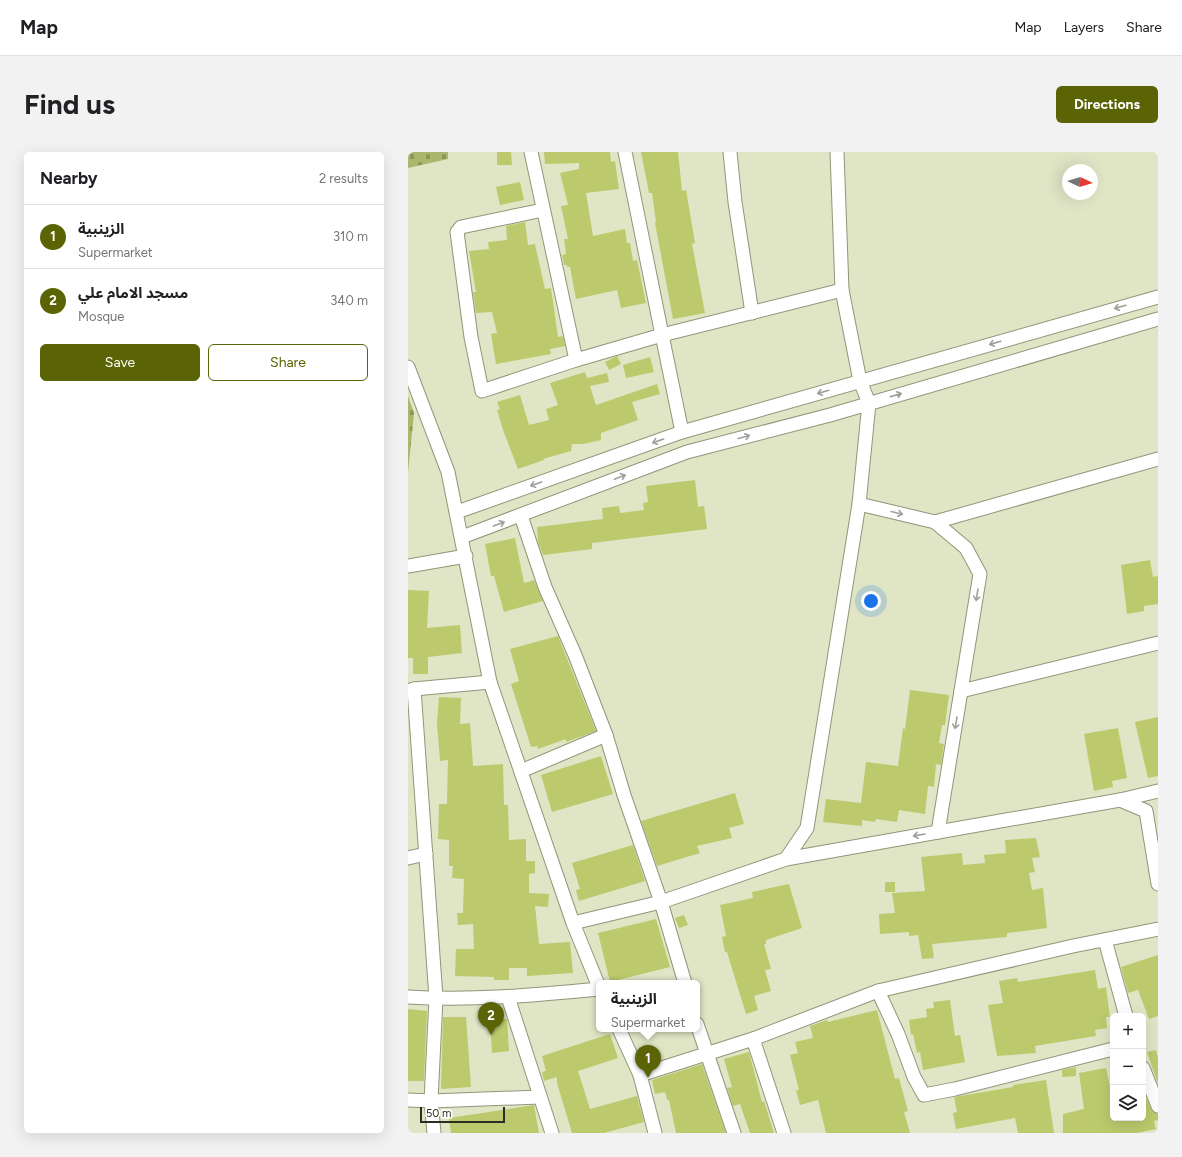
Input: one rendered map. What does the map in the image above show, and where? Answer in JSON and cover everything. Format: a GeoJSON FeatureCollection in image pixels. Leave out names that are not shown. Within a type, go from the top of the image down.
{"type":"FeatureCollection","features":[{"type":"Feature","properties":{"kind":"street"},"geometry":{"type":"LineString","coordinates":[[531,152],[576,360]]}},
{"type":"Feature","properties":{"kind":"street"},"geometry":{"type":"LineString","coordinates":[[625,152],[682,432]]}},
{"type":"Feature","properties":{"kind":"street"},"geometry":{"type":"LineString","coordinates":[[730,152],[734,202],[752,313]]}},
{"type":"Feature","properties":{"kind":"street"},"geometry":{"type":"LineString","coordinates":[[786,859],[807,828],[859,504],[869,403],[860,381],[842,290],[837,152]]}},
{"type":"Feature","properties":{"kind":"street"},"geometry":{"type":"LineString","coordinates":[[543,210],[461,227],[456,232],[471,337],[482,391],[576,360],[662,336],[842,290]]}},
{"type":"Feature","properties":{"kind":"street"},"geometry":{"type":"LineString","coordinates":[[457,512],[682,432],[1158,297]]}},
{"type":"Feature","properties":{"kind":"street"},"geometry":{"type":"LineString","coordinates":[[462,537],[521,516],[687,452],[869,403],[1158,319]]}},
{"type":"Feature","properties":{"kind":"street"},"geometry":{"type":"LineString","coordinates":[[408,367],[448,472],[490,682],[573,923],[596,980]]}},
{"type":"Feature","properties":{"kind":"street"},"geometry":{"type":"LineString","coordinates":[[935,522],[1158,459]]}},
{"type":"Feature","properties":{"kind":"street"},"geometry":{"type":"LineString","coordinates":[[859,504],[935,522],[966,548],[980,574],[938,832]]}},
{"type":"Feature","properties":{"kind":"street"},"geometry":{"type":"LineString","coordinates":[[521,516],[545,587],[575,655],[606,736],[624,795],[661,902],[684,980]]}},
{"type":"Feature","properties":{"kind":"street"},"geometry":{"type":"LineString","coordinates":[[408,566],[466,556]]}},
{"type":"Feature","properties":{"kind":"street"},"geometry":{"type":"LineString","coordinates":[[961,691],[1158,643]]}},
{"type":"Feature","properties":{"kind":"street"},"geometry":{"type":"LineString","coordinates":[[434,1133],[431,1101],[436,998],[426,854],[411,690],[490,682]]}},
{"type":"Feature","properties":{"kind":"street"},"geometry":{"type":"LineString","coordinates":[[521,771],[606,736]]}},
{"type":"Feature","properties":{"kind":"street"},"geometry":{"type":"LineString","coordinates":[[573,923],[661,902],[786,859],[1120,800],[1158,791]]}},
{"type":"Feature","properties":{"kind":"street"},"geometry":{"type":"LineString","coordinates":[[1120,800],[1146,811],[1158,884]]}},
{"type":"Feature","properties":{"kind":"street"},"geometry":{"type":"LineString","coordinates":[[408,858],[426,854]]}},
{"type":"Feature","properties":{"kind":"street"},"geometry":{"type":"LineString","coordinates":[[640,1075],[753,1039],[878,991],[1158,929]]}},
{"type":"Feature","properties":{"kind":"street"},"geometry":{"type":"LineString","coordinates":[[1105,940],[1125,1013]]}},
{"type":"Feature","properties":{"kind":"street"},"geometry":{"type":"LineString","coordinates":[[408,997],[508,997],[596,988]]}},
{"type":"Feature","properties":{"kind":"street"},"geometry":{"type":"LineString","coordinates":[[878,991],[898,1034],[916,1082],[924,1095],[955,1089],[1110,1050]]}},
{"type":"Feature","properties":{"kind":"street"},"geometry":{"type":"LineString","coordinates":[[508,997],[539,1097],[552,1133]]}},
{"type":"Feature","properties":{"kind":"street"},"geometry":{"type":"LineString","coordinates":[[620,1032],[640,1075],[655,1133]]}},
{"type":"Feature","properties":{"kind":"street"},"geometry":{"type":"LineString","coordinates":[[699,1032],[734,1133]]}},
{"type":"Feature","properties":{"kind":"street"},"geometry":{"type":"LineString","coordinates":[[753,1039],[784,1133]]}},
{"type":"Feature","properties":{"kind":"street"},"geometry":{"type":"LineString","coordinates":[[1146,1076],[1158,1106]]}},
{"type":"Feature","properties":{"kind":"street"},"geometry":{"type":"LineString","coordinates":[[408,1100],[431,1101],[539,1097]]}},
{"type":"Feature","properties":{"kind":"green space"},"geometry":{"type":"Polygon","coordinates":[[[408,152],[448,152],[448,159],[408,168],[408,152]]]}},
{"type":"Feature","properties":{"kind":"green space"},"geometry":{"type":"Polygon","coordinates":[[[408,396],[414,413],[408,473],[408,396]]]}},
{"type":"Feature","properties":{"kind":"building"},"geometry":{"type":"Polygon","coordinates":[[[497,152],[511,152],[512,165],[497,165],[497,152]]]}},
{"type":"Feature","properties":{"kind":"building"},"geometry":{"type":"Polygon","coordinates":[[[544,152],[610,152],[611,162],[615,161],[619,189],[586,193],[593,236],[625,229],[627,243],[630,243],[633,261],[637,260],[646,303],[621,308],[617,290],[576,299],[570,267],[564,265],[562,255],[566,254],[564,239],[568,239],[561,206],[568,205],[560,173],[579,169],[579,163],[545,164],[544,152]]]}},
{"type":"Feature","properties":{"kind":"building"},"geometry":{"type":"Polygon","coordinates":[[[641,152],[678,152],[682,191],[686,190],[695,243],[692,244],[705,313],[673,319],[655,223],[652,193],[649,193],[641,152]]]}},
{"type":"Feature","properties":{"kind":"building"},"geometry":{"type":"Polygon","coordinates":[[[520,182],[524,200],[500,205],[496,187],[520,182]]]}},
{"type":"Feature","properties":{"kind":"building"},"geometry":{"type":"Polygon","coordinates":[[[525,222],[528,245],[535,244],[545,289],[551,288],[558,337],[563,336],[565,346],[550,349],[551,354],[496,364],[491,334],[497,333],[492,312],[476,313],[473,292],[476,292],[469,251],[489,249],[488,242],[507,240],[506,226],[525,222]]]}},
{"type":"Feature","properties":{"kind":"building"},"geometry":{"type":"Polygon","coordinates":[[[617,356],[621,364],[609,370],[605,362],[617,356]]]}},
{"type":"Feature","properties":{"kind":"building"},"geometry":{"type":"Polygon","coordinates":[[[650,357],[654,372],[626,378],[623,365],[650,357]]]}},
{"type":"Feature","properties":{"kind":"building"},"geometry":{"type":"Polygon","coordinates":[[[585,372],[587,378],[607,373],[609,382],[590,386],[596,405],[657,384],[660,394],[632,402],[638,420],[601,433],[601,440],[583,444],[572,444],[571,451],[543,459],[544,460],[518,469],[503,430],[497,410],[500,409],[497,402],[520,395],[529,425],[549,420],[546,409],[558,405],[550,383],[585,372]]]}},
{"type":"Feature","properties":{"kind":"building"},"geometry":{"type":"Polygon","coordinates":[[[695,480],[698,507],[704,506],[707,529],[592,543],[592,549],[543,555],[538,542],[537,527],[603,519],[602,508],[619,506],[620,513],[644,510],[643,503],[648,502],[646,486],[695,480]]]}},
{"type":"Feature","properties":{"kind":"building"},"geometry":{"type":"Polygon","coordinates":[[[515,538],[524,583],[534,580],[543,601],[504,612],[494,576],[491,576],[485,544],[515,538]]]}},
{"type":"Feature","properties":{"kind":"building"},"geometry":{"type":"Polygon","coordinates":[[[1150,560],[1153,577],[1158,576],[1158,604],[1144,606],[1144,611],[1127,614],[1121,565],[1150,560]]]}},
{"type":"Feature","properties":{"kind":"building"},"geometry":{"type":"Polygon","coordinates":[[[408,590],[429,591],[427,628],[460,625],[462,653],[428,657],[428,674],[413,674],[413,658],[408,658],[408,590]]]}},
{"type":"Feature","properties":{"kind":"building"},"geometry":{"type":"Polygon","coordinates":[[[558,636],[596,731],[566,742],[566,739],[538,749],[537,746],[531,747],[511,684],[519,681],[510,649],[558,636]]]}},
{"type":"Feature","properties":{"kind":"building"},"geometry":{"type":"Polygon","coordinates":[[[910,690],[949,695],[945,725],[942,725],[939,743],[944,744],[941,765],[936,764],[934,787],[928,786],[925,814],[899,810],[897,822],[876,819],[875,822],[862,820],[862,826],[823,822],[826,799],[861,803],[866,762],[898,766],[910,690]]]}},
{"type":"Feature","properties":{"kind":"building"},"geometry":{"type":"Polygon","coordinates":[[[439,697],[461,698],[460,724],[470,723],[473,766],[503,764],[504,805],[508,805],[509,840],[526,839],[526,861],[535,861],[535,873],[529,874],[529,893],[549,894],[548,907],[535,906],[539,944],[570,942],[573,973],[527,976],[527,968],[509,968],[509,980],[494,980],[494,977],[455,976],[456,949],[474,949],[473,924],[458,925],[457,913],[463,913],[464,879],[452,878],[453,866],[449,866],[449,840],[438,839],[439,804],[447,804],[448,760],[440,761],[437,723],[439,697]]]}},
{"type":"Feature","properties":{"kind":"building"},"geometry":{"type":"Polygon","coordinates":[[[1158,717],[1158,776],[1148,778],[1135,722],[1158,717]]]}},
{"type":"Feature","properties":{"kind":"building"},"geometry":{"type":"Polygon","coordinates":[[[1118,728],[1127,778],[1112,781],[1113,787],[1094,791],[1084,734],[1118,728]]]}},
{"type":"Feature","properties":{"kind":"building"},"geometry":{"type":"Polygon","coordinates":[[[601,756],[613,794],[552,812],[541,775],[601,756]]]}},
{"type":"Feature","properties":{"kind":"building"},"geometry":{"type":"Polygon","coordinates":[[[735,793],[744,824],[729,828],[732,838],[697,846],[700,853],[657,866],[641,821],[735,793]]]}},
{"type":"Feature","properties":{"kind":"building"},"geometry":{"type":"Polygon","coordinates":[[[1036,838],[1040,857],[1032,858],[1035,872],[1029,873],[1032,890],[1043,888],[1047,928],[1007,933],[1007,937],[932,944],[934,958],[922,959],[918,935],[909,936],[909,932],[880,934],[879,914],[895,913],[892,893],[925,891],[921,857],[962,853],[963,865],[985,863],[984,855],[1006,853],[1005,840],[1036,838]]]}},
{"type":"Feature","properties":{"kind":"building"},"geometry":{"type":"Polygon","coordinates":[[[633,845],[645,881],[579,901],[576,890],[580,889],[572,863],[633,845]]]}},
{"type":"Feature","properties":{"kind":"building"},"geometry":{"type":"Polygon","coordinates":[[[885,882],[895,882],[895,892],[885,892],[885,882]]]}},
{"type":"Feature","properties":{"kind":"building"},"geometry":{"type":"Polygon","coordinates":[[[789,884],[802,928],[766,940],[766,944],[764,944],[771,969],[765,970],[771,991],[754,996],[758,1010],[746,1014],[727,952],[725,952],[722,937],[726,936],[720,905],[753,898],[752,892],[789,884]]]}},
{"type":"Feature","properties":{"kind":"building"},"geometry":{"type":"Polygon","coordinates":[[[684,915],[688,925],[679,928],[675,918],[684,915]]]}},
{"type":"Feature","properties":{"kind":"building"},"geometry":{"type":"Polygon","coordinates":[[[656,919],[670,967],[618,980],[610,980],[598,933],[656,919]]]}},
{"type":"Feature","properties":{"kind":"building"},"geometry":{"type":"Polygon","coordinates":[[[1158,955],[1158,1016],[1149,1019],[1138,990],[1128,993],[1121,967],[1158,955]]]}},
{"type":"Feature","properties":{"kind":"building"},"geometry":{"type":"Polygon","coordinates":[[[1095,970],[1098,989],[1106,987],[1110,1017],[1106,1017],[1107,1028],[1095,1030],[1096,1036],[1035,1046],[1036,1053],[997,1056],[988,1005],[1003,1003],[999,981],[1017,978],[1018,982],[1095,970]]]}},
{"type":"Feature","properties":{"kind":"building"},"geometry":{"type":"Polygon","coordinates":[[[950,1000],[955,1036],[960,1035],[965,1062],[923,1070],[920,1052],[917,1053],[913,1034],[911,1035],[909,1020],[927,1017],[926,1009],[934,1008],[933,1002],[950,1000]]]}},
{"type":"Feature","properties":{"kind":"building"},"geometry":{"type":"Polygon","coordinates":[[[408,1009],[427,1011],[424,1081],[408,1081],[408,1009]]]}},
{"type":"Feature","properties":{"kind":"building"},"geometry":{"type":"Polygon","coordinates":[[[877,1010],[895,1079],[899,1078],[908,1111],[904,1112],[910,1133],[826,1133],[818,1100],[800,1105],[796,1090],[799,1090],[790,1055],[798,1053],[795,1042],[813,1038],[810,1026],[827,1020],[828,1022],[877,1010]]]}},
{"type":"Feature","properties":{"kind":"building"},"geometry":{"type":"Polygon","coordinates":[[[443,1017],[466,1017],[471,1087],[441,1089],[443,1017]]]}},
{"type":"Feature","properties":{"kind":"building"},"geometry":{"type":"Polygon","coordinates":[[[490,1019],[507,1019],[509,1051],[492,1053],[490,1019]]]}},
{"type":"Feature","properties":{"kind":"building"},"geometry":{"type":"Polygon","coordinates":[[[610,1034],[618,1058],[578,1071],[590,1109],[637,1096],[644,1122],[604,1133],[572,1133],[557,1083],[557,1077],[544,1081],[542,1072],[546,1071],[542,1056],[610,1034]]]}},
{"type":"Feature","properties":{"kind":"building"},"geometry":{"type":"Polygon","coordinates":[[[1156,1050],[1158,1059],[1158,1084],[1147,1052],[1156,1050]]]}},
{"type":"Feature","properties":{"kind":"building"},"geometry":{"type":"Polygon","coordinates":[[[749,1052],[762,1102],[764,1101],[774,1133],[750,1133],[740,1104],[733,1106],[727,1088],[732,1087],[724,1059],[749,1052]]]}},
{"type":"Feature","properties":{"kind":"building"},"geometry":{"type":"Polygon","coordinates":[[[702,1064],[726,1133],[676,1133],[669,1100],[667,1100],[665,1092],[655,1094],[652,1080],[702,1064]]]}},
{"type":"Feature","properties":{"kind":"building"},"geometry":{"type":"Polygon","coordinates":[[[1076,1067],[1076,1076],[1062,1077],[1062,1070],[1076,1067]]]}},
{"type":"Feature","properties":{"kind":"building"},"geometry":{"type":"Polygon","coordinates":[[[1106,1068],[1110,1086],[1110,1121],[1146,1121],[1146,1097],[1151,1109],[1158,1114],[1158,1120],[1154,1121],[1156,1129],[1137,1133],[1063,1133],[1063,1114],[1084,1109],[1079,1073],[1106,1068]]]}},
{"type":"Feature","properties":{"kind":"building"},"geometry":{"type":"Polygon","coordinates":[[[1046,1080],[1054,1133],[1018,1133],[1015,1118],[956,1129],[953,1113],[957,1112],[954,1097],[1046,1080]]]}},
{"type":"Feature","properties":{"kind":"building"},"geometry":{"type":"Polygon","coordinates":[[[534,1105],[539,1133],[451,1133],[449,1118],[534,1105]]]}},
{"type":"Feature","properties":{"kind":"place","name":"مسجد الامام علي"},"geometry":{"type":"Point","coordinates":[491,1035]}},
{"type":"Feature","properties":{"kind":"place","name":"الزينبية"},"geometry":{"type":"Point","coordinates":[648,1078]}}]}
